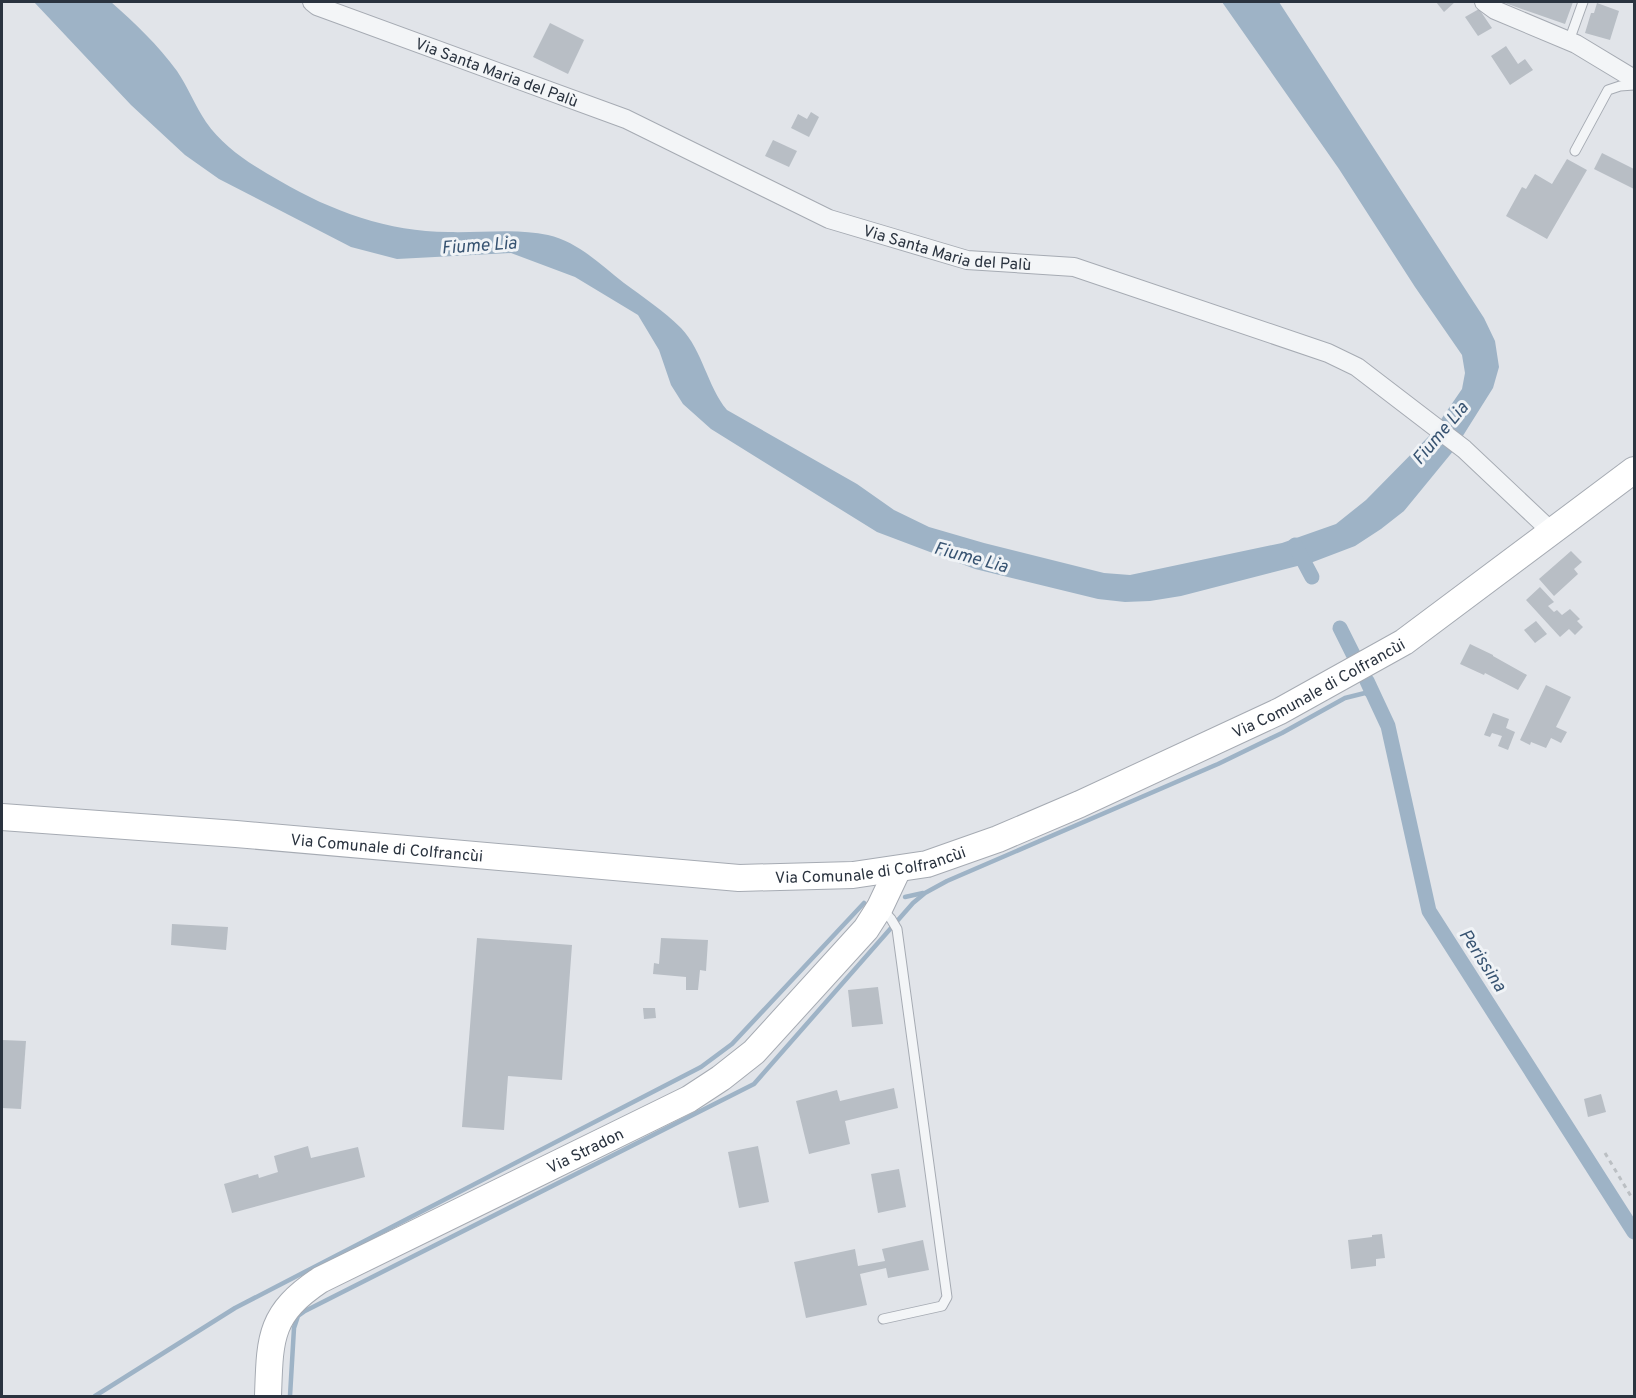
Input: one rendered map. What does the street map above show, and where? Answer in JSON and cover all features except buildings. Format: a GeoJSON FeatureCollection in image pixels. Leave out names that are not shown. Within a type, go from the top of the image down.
{"type":"FeatureCollection","features":[{"type":"Feature","properties":{"kind":"main road","name":"Via Comunale di Colfrancùi"},"geometry":{"type":"LineString","coordinates":[[2,817],[248,835],[739,878],[853,875],[927,864],[1080,804],[1280,711],[1404,642],[1635,470]]}},
{"type":"Feature","properties":{"kind":"main road","name":"Via Stradon"},"geometry":{"type":"LineString","coordinates":[[268,1396],[271,1350],[276,1327],[286,1308],[300,1293],[320,1280],[689,1099],[721,1078],[754,1052],[866,928],[886,913],[898,869]]}},
{"type":"Feature","properties":{"kind":"street","name":"Via Santa Maria del Palù"},"geometry":{"type":"LineString","coordinates":[[312,2],[317,6],[626,119],[829,219],[967,260],[1074,267],[1328,353],[1357,368],[1464,449],[1552,532]]}},
{"type":"Feature","properties":{"kind":"street"},"geometry":{"type":"LineString","coordinates":[[1484,2],[1495,10],[1569,41],[1635,80]]}},
{"type":"Feature","properties":{"kind":"lane"},"geometry":{"type":"LineString","coordinates":[[1569,41],[1583,2]]}},
{"type":"Feature","properties":{"kind":"lane"},"geometry":{"type":"LineString","coordinates":[[1575,151],[1608,90],[1635,85]]}},
{"type":"Feature","properties":{"kind":"lane"},"geometry":{"type":"LineString","coordinates":[[883,1319],[942,1306],[946,1297],[897,929],[886,913]]}},
{"type":"Feature","properties":{"kind":"path"},"geometry":{"type":"LineString","coordinates":[[1605,1152],[1632,1198]]}},
{"type":"Feature","properties":{"kind":"water","name":"Fiume Lia"},"geometry":{"type":"Polygon","coordinates":[[[34,2],[111,2],[170,61],[198,110],[221,140],[260,169],[319,202],[361,218],[404,228],[448,232],[536,233],[559,238],[579,248],[661,310],[681,328],[695,347],[714,390],[727,410],[857,484],[894,510],[929,527],[984,543],[1104,573],[1130,575],[1282,543],[1336,524],[1366,500],[1431,434],[1462,389],[1465,373],[1462,355],[1339,169],[1222,2],[1279,2],[1484,318],[1495,341],[1499,367],[1493,388],[1454,450],[1404,511],[1355,546],[1313,562],[1181,596],[1150,601],[1125,602],[1098,599],[975,569],[877,532],[711,429],[683,404],[671,385],[659,350],[638,315],[575,277],[511,253],[397,259],[351,247],[219,179],[185,155],[131,105],[34,2]]]}},
{"type":"Feature","properties":{"kind":"waterway","name":"Perissina"},"geometry":{"type":"LineString","coordinates":[[1295,545],[1312,577]]}},
{"type":"Feature","properties":{"kind":"waterway","name":"Perissina"},"geometry":{"type":"LineString","coordinates":[[1340,628],[1353,654]]}},
{"type":"Feature","properties":{"kind":"waterway","name":"Perissina"},"geometry":{"type":"LineString","coordinates":[[1367,681],[1388,726],[1429,911],[1634,1232]]}},
{"type":"Feature","properties":{"kind":"waterway"},"geometry":{"type":"LineString","coordinates":[[290,1396],[294,1328],[298,1316],[754,1084],[913,903],[925,893],[947,881],[1218,764],[1282,733],[1345,698],[1365,693],[1378,701]]}},
{"type":"Feature","properties":{"kind":"waterway"},"geometry":{"type":"LineString","coordinates":[[905,897],[923,893]]}},
{"type":"Feature","properties":{"kind":"waterway"},"geometry":{"type":"LineString","coordinates":[[95,1396],[235,1308],[701,1067],[732,1044],[864,903]]}}]}
